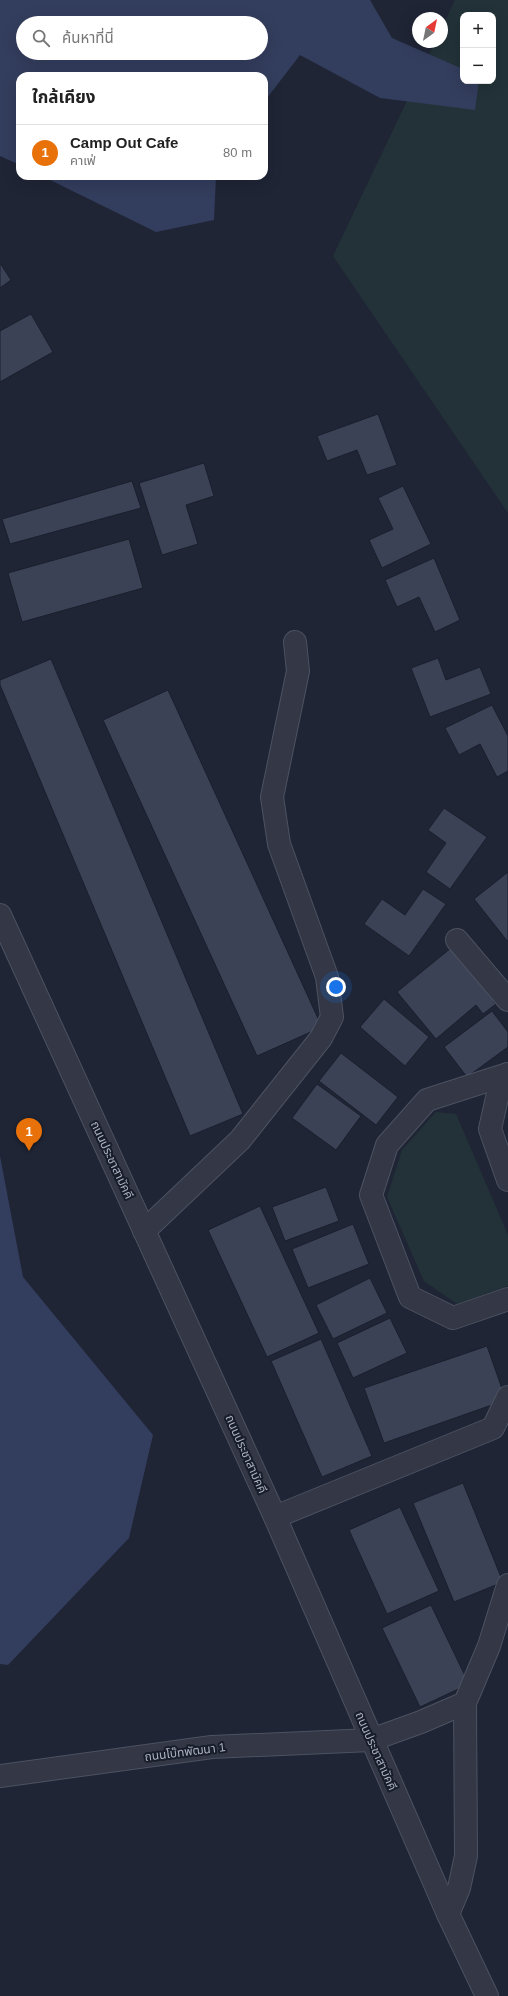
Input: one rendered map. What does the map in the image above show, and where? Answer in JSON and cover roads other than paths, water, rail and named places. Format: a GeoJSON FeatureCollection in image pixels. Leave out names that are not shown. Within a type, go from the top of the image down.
{"type":"FeatureCollection","features":[{"type":"Feature","properties":{"kind":"street"},"geometry":{"type":"LineString","coordinates":[[144,1231],[240,1140],[321,1038],[332,1017],[327,977],[279,844],[272,797],[298,671],[295,642]]}},
{"type":"Feature","properties":{"kind":"street","name":"ถนนประชาสามัคคี"},"geometry":{"type":"LineString","coordinates":[[0,915],[275,1517],[448,1914],[487,1996]]}},
{"type":"Feature","properties":{"kind":"street"},"geometry":{"type":"LineString","coordinates":[[457,940],[508,1000]]}},
{"type":"Feature","properties":{"kind":"street"},"geometry":{"type":"LineString","coordinates":[[508,1074],[501,1080],[490,1129],[508,1180]]}},
{"type":"Feature","properties":{"kind":"street"},"geometry":{"type":"LineString","coordinates":[[508,1074],[427,1100],[387,1145],[371,1195],[410,1297],[453,1318],[508,1299]]}},
{"type":"Feature","properties":{"kind":"street"},"geometry":{"type":"LineString","coordinates":[[275,1517],[493,1428],[508,1397]]}},
{"type":"Feature","properties":{"kind":"street"},"geometry":{"type":"LineString","coordinates":[[448,1914],[459,1888],[466,1856],[465,1703],[489,1646],[508,1585]]}},
{"type":"Feature","properties":{"kind":"street","name":"ถนนโบ๊ทพัฒนา 1"},"geometry":{"type":"LineString","coordinates":[[0,1776],[212,1747],[371,1740],[421,1722],[465,1703]]}},
{"type":"Feature","properties":{"kind":"water"},"geometry":{"type":"Polygon","coordinates":[[[0,0],[370,0],[392,38],[460,68],[460,84],[479,84],[475,110],[380,98],[300,55],[268,97],[268,72],[16,72],[16,163],[0,156],[0,0]]]}},
{"type":"Feature","properties":{"kind":"water"},"geometry":{"type":"Polygon","coordinates":[[[50,180],[216,180],[214,220],[156,232],[50,180]]]}},
{"type":"Feature","properties":{"kind":"water"},"geometry":{"type":"Polygon","coordinates":[[[0,1156],[23,1277],[153,1435],[129,1538],[8,1665],[0,1664],[0,1156]]]}},
{"type":"Feature","properties":{"kind":"place","name":"Camp Out Cafe"},"geometry":{"type":"Point","coordinates":[29,1151]}}]}
